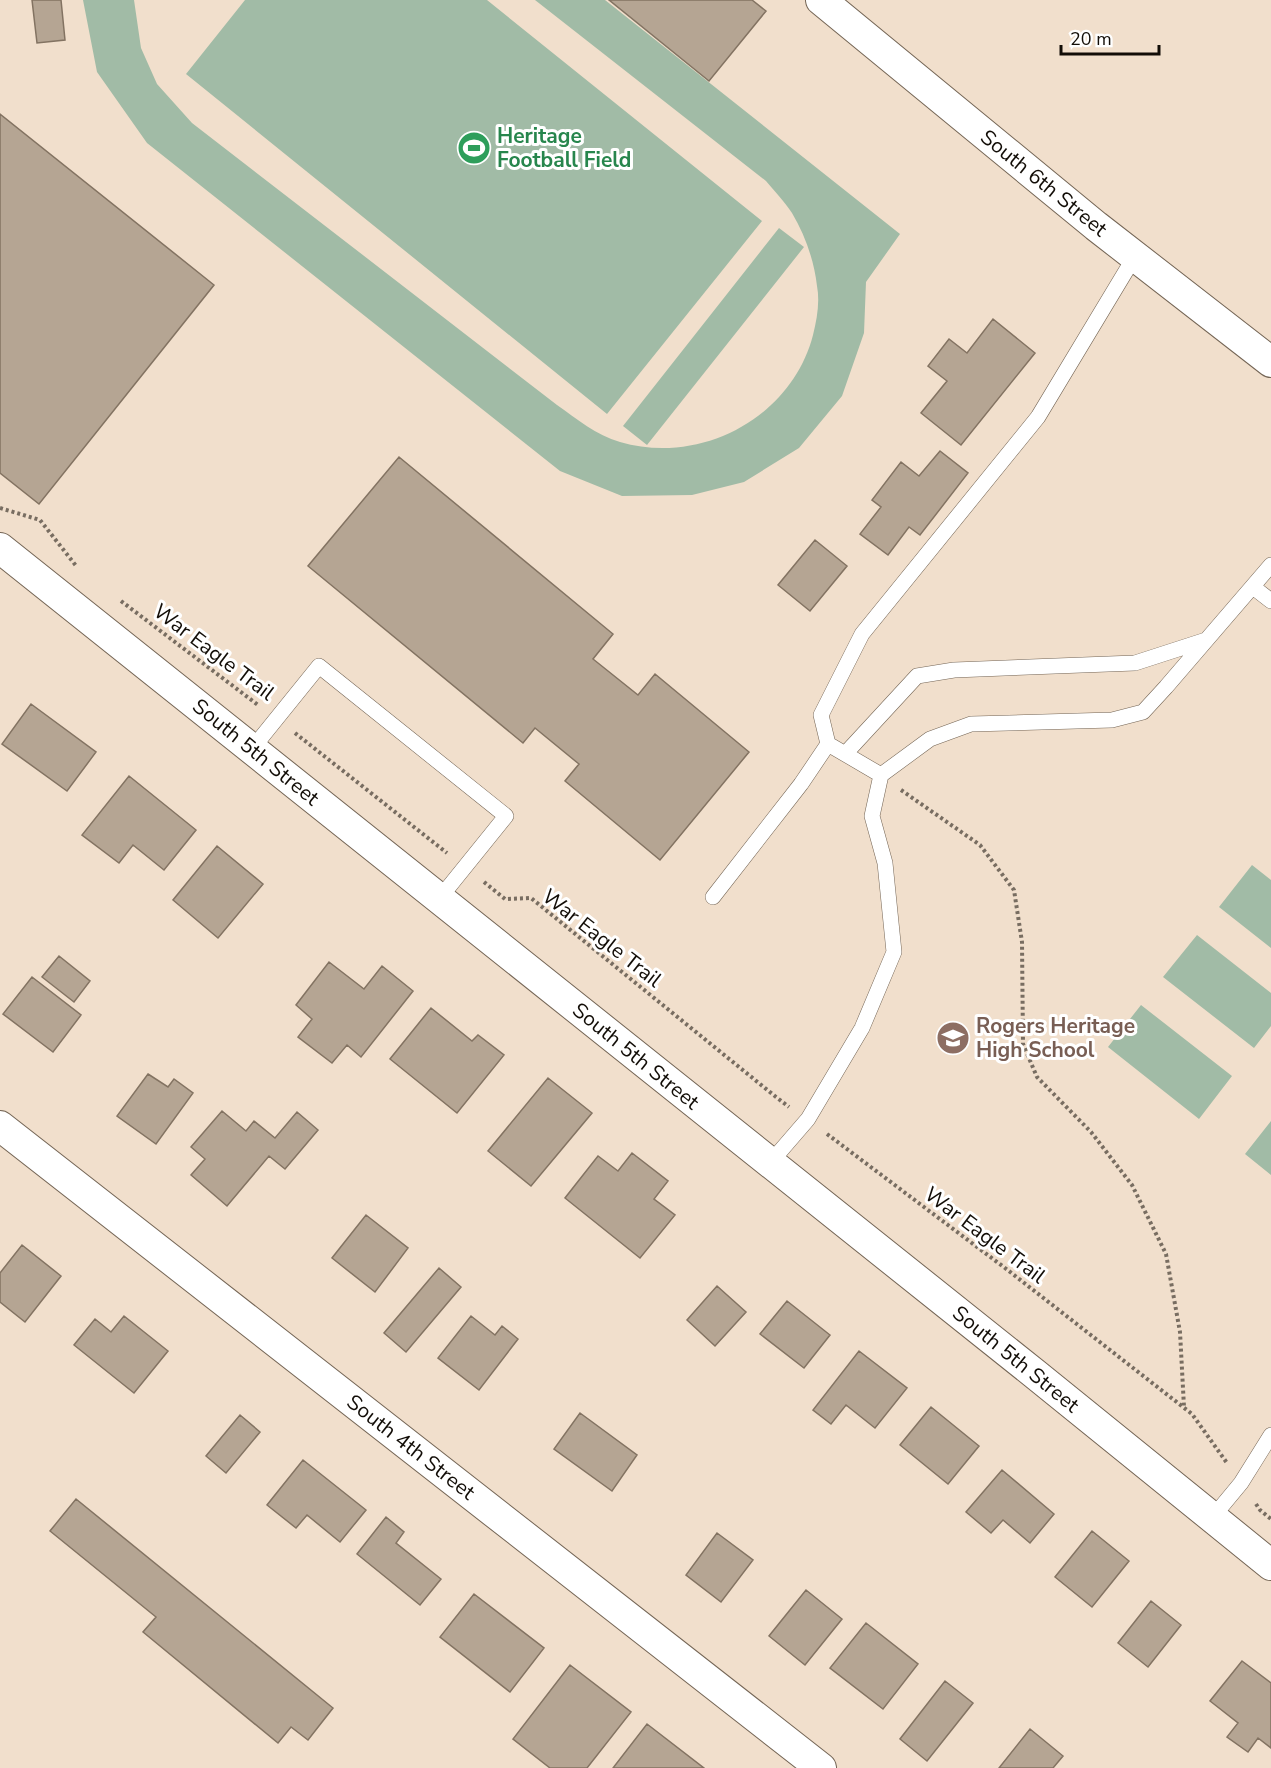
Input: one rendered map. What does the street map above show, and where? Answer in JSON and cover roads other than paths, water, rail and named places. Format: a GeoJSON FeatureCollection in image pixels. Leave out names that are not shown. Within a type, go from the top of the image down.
{"type":"FeatureCollection","features":[{"type":"Feature","properties":{"kind":"street","name":"South 6th Street"},"geometry":{"type":"LineString","coordinates":[[821,0],[1078,212],[1271,362]]}},
{"type":"Feature","properties":{"kind":"street","name":"South 5th Street"},"geometry":{"type":"LineString","coordinates":[[0,548],[1271,1565]]}},
{"type":"Feature","properties":{"kind":"street","name":"South 4th Street"},"geometry":{"type":"LineString","coordinates":[[0,1126],[821,1768]]}},
{"type":"Feature","properties":{"kind":"lane"},"geometry":{"type":"LineString","coordinates":[[881,775],[828,744],[820,715],[862,634],[1038,417],[1135,256]]}},
{"type":"Feature","properties":{"kind":"lane"},"geometry":{"type":"LineString","coordinates":[[770,1163],[808,1119],[862,1028],[894,952],[885,863],[872,816],[881,775],[930,739],[971,724],[1112,720],[1143,712],[1271,565]]}},
{"type":"Feature","properties":{"kind":"lane"},"geometry":{"type":"LineString","coordinates":[[1252,586],[1271,601]]}},
{"type":"Feature","properties":{"kind":"lane"},"geometry":{"type":"LineString","coordinates":[[845,754],[917,676],[954,670],[1136,663],[1207,639]]}},
{"type":"Feature","properties":{"kind":"lane"},"geometry":{"type":"LineString","coordinates":[[252,749],[319,666],[506,816],[439,899]]}},
{"type":"Feature","properties":{"kind":"lane"},"geometry":{"type":"LineString","coordinates":[[713,897],[801,784],[828,744]]}},
{"type":"Feature","properties":{"kind":"lane"},"geometry":{"type":"LineString","coordinates":[[1212,1518],[1241,1483],[1271,1435]]}},
{"type":"Feature","properties":{"kind":"place","name":"Heritage Football Field"},"geometry":{"type":"Point","coordinates":[474,148]}},
{"type":"Feature","properties":{"kind":"place","name":"Rogers Heritage High School"},"geometry":{"type":"Point","coordinates":[953,1038]}}]}
